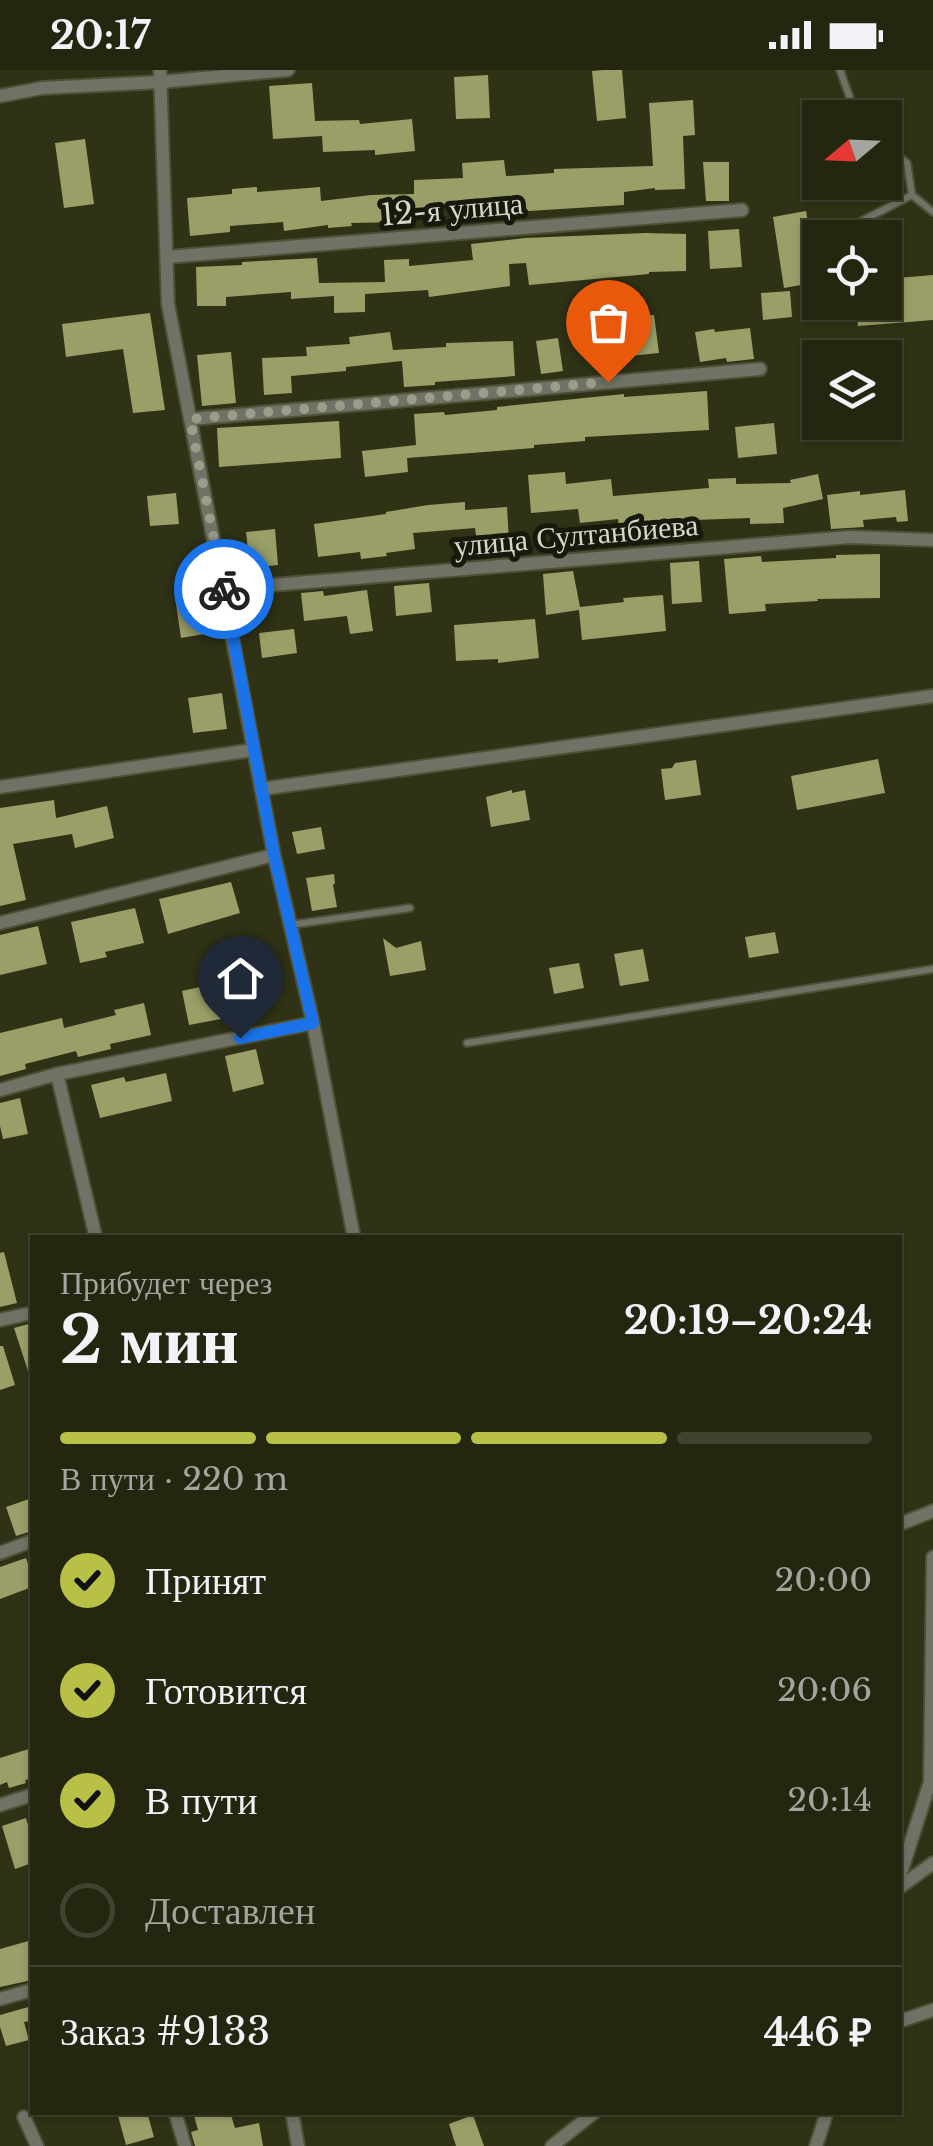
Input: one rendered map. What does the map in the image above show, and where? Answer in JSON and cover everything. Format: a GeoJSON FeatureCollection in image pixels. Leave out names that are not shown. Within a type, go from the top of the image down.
{"type":"FeatureCollection","features":[{"type":"Feature","properties":{"kind":"street"},"geometry":{"type":"LineString","coordinates":[[42,70],[42,88]]}},
{"type":"Feature","properties":{"kind":"street"},"geometry":{"type":"LineString","coordinates":[[0,96],[161,76],[288,70]]}},
{"type":"Feature","properties":{"kind":"street"},"geometry":{"type":"LineString","coordinates":[[161,76],[168,304],[260,788],[313,1023],[353,1235]]}},
{"type":"Feature","properties":{"kind":"street","name":"12-я улица"},"geometry":{"type":"LineString","coordinates":[[167,257],[742,210]]}},
{"type":"Feature","properties":{"kind":"street"},"geometry":{"type":"LineString","coordinates":[[190,419],[760,369]]}},
{"type":"Feature","properties":{"kind":"street","name":"улица Султанбиева"},"geometry":{"type":"LineString","coordinates":[[224,588],[850,537],[933,540]]}},
{"type":"Feature","properties":{"kind":"street"},"geometry":{"type":"LineString","coordinates":[[260,788],[933,696]]}},
{"type":"Feature","properties":{"kind":"street"},"geometry":{"type":"LineString","coordinates":[[0,787],[253,750]]}},
{"type":"Feature","properties":{"kind":"street"},"geometry":{"type":"LineString","coordinates":[[0,923],[274,855]]}},
{"type":"Feature","properties":{"kind":"street"},"geometry":{"type":"LineString","coordinates":[[0,1090],[57,1074],[313,1023]]}},
{"type":"Feature","properties":{"kind":"street"},"geometry":{"type":"LineString","coordinates":[[57,1074],[95,1235]]}},
{"type":"Feature","properties":{"kind":"street"},"geometry":{"type":"LineString","coordinates":[[0,1320],[30,1313]]}},
{"type":"Feature","properties":{"kind":"street"},"geometry":{"type":"LineString","coordinates":[[902,1523],[933,1511]]}},
{"type":"Feature","properties":{"kind":"street"},"geometry":{"type":"LineString","coordinates":[[0,1553],[30,1542]]}},
{"type":"Feature","properties":{"kind":"street"},"geometry":{"type":"LineString","coordinates":[[902,1870],[930,1782],[933,1556]]}},
{"type":"Feature","properties":{"kind":"street"},"geometry":{"type":"LineString","coordinates":[[0,1805],[30,1796]]}},
{"type":"Feature","properties":{"kind":"street"},"geometry":{"type":"LineString","coordinates":[[902,1886],[933,1863]]}},
{"type":"Feature","properties":{"kind":"street"},"geometry":{"type":"LineString","coordinates":[[0,1999],[30,1991]]}},
{"type":"Feature","properties":{"kind":"street"},"geometry":{"type":"LineString","coordinates":[[902,2019],[933,2010]]}},
{"type":"Feature","properties":{"kind":"street"},"geometry":{"type":"LineString","coordinates":[[176,2115],[185,2146]]}},
{"type":"Feature","properties":{"kind":"street"},"geometry":{"type":"LineString","coordinates":[[293,2115],[298,2146]]}},
{"type":"Feature","properties":{"kind":"street"},"geometry":{"type":"LineString","coordinates":[[552,2146],[570,2139],[592,2115]]}},
{"type":"Feature","properties":{"kind":"street"},"geometry":{"type":"LineString","coordinates":[[816,2146],[825,2115]]}},
{"type":"Feature","properties":{"kind":"street"},"geometry":{"type":"LineString","coordinates":[[24,2117],[37,2146]]}},
{"type":"Feature","properties":{"kind":"lane"},"geometry":{"type":"LineString","coordinates":[[840,70],[851,100]]}},
{"type":"Feature","properties":{"kind":"lane"},"geometry":{"type":"LineString","coordinates":[[902,159],[907,163],[912,195],[933,212]]}},
{"type":"Feature","properties":{"kind":"lane"},"geometry":{"type":"LineString","coordinates":[[864,220],[912,195]]}},
{"type":"Feature","properties":{"kind":"lane"},"geometry":{"type":"LineString","coordinates":[[290,925],[410,908]]}},
{"type":"Feature","properties":{"kind":"lane"},"geometry":{"type":"LineString","coordinates":[[468,1043],[933,969]]}},
{"type":"Feature","properties":{"kind":"building"},"geometry":{"type":"Polygon","coordinates":[[[622,70],[626,118],[597,121],[592,71],[622,70]]]}},
{"type":"Feature","properties":{"kind":"building"},"geometry":{"type":"Polygon","coordinates":[[[488,75],[490,118],[456,119],[454,77],[488,75]]]}},
{"type":"Feature","properties":{"kind":"building"},"geometry":{"type":"Polygon","coordinates":[[[312,83],[315,121],[359,120],[360,124],[412,119],[415,151],[375,155],[375,150],[323,152],[322,136],[273,139],[269,86],[312,83]]]}},
{"type":"Feature","properties":{"kind":"building"},"geometry":{"type":"Polygon","coordinates":[[[693,100],[695,135],[683,136],[685,189],[624,192],[624,205],[513,212],[513,200],[457,204],[458,209],[400,212],[400,222],[284,231],[283,222],[230,226],[230,232],[190,236],[187,198],[232,194],[232,189],[257,187],[257,192],[320,187],[321,201],[414,194],[414,180],[463,178],[462,163],[504,160],[506,176],[554,173],[554,169],[653,166],[649,103],[693,100]]]}},
{"type":"Feature","properties":{"kind":"building"},"geometry":{"type":"Polygon","coordinates":[[[85,139],[94,204],[64,208],[55,143],[85,139]]]}},
{"type":"Feature","properties":{"kind":"building"},"geometry":{"type":"Polygon","coordinates":[[[703,162],[729,162],[729,201],[706,201],[703,162]]]}},
{"type":"Feature","properties":{"kind":"building"},"geometry":{"type":"Polygon","coordinates":[[[806,211],[808,220],[802,220],[802,285],[784,288],[773,217],[806,211]]]}},
{"type":"Feature","properties":{"kind":"building"},"geometry":{"type":"Polygon","coordinates":[[[739,229],[742,267],[710,269],[708,231],[739,229]]]}},
{"type":"Feature","properties":{"kind":"building"},"geometry":{"type":"Polygon","coordinates":[[[686,234],[686,271],[529,285],[526,263],[509,264],[510,286],[429,297],[428,290],[365,294],[365,312],[334,313],[334,296],[291,299],[291,292],[226,297],[226,306],[197,306],[196,267],[317,258],[319,283],[385,282],[384,260],[409,259],[409,266],[473,260],[471,244],[686,234]]]}},
{"type":"Feature","properties":{"kind":"building"},"geometry":{"type":"Polygon","coordinates":[[[933,275],[933,320],[858,326],[858,320],[902,320],[902,278],[933,275]]]}},
{"type":"Feature","properties":{"kind":"building"},"geometry":{"type":"Polygon","coordinates":[[[790,291],[792,317],[763,320],[761,293],[790,291]]]}},
{"type":"Feature","properties":{"kind":"building"},"geometry":{"type":"Polygon","coordinates":[[[150,313],[165,410],[133,413],[123,349],[66,357],[62,324],[150,313]]]}},
{"type":"Feature","properties":{"kind":"building"},"geometry":{"type":"Polygon","coordinates":[[[654,315],[659,353],[629,356],[628,346],[587,350],[583,320],[654,315]]]}},
{"type":"Feature","properties":{"kind":"building"},"geometry":{"type":"Polygon","coordinates":[[[750,328],[754,359],[700,362],[695,332],[750,328]]]}},
{"type":"Feature","properties":{"kind":"building"},"geometry":{"type":"Polygon","coordinates":[[[390,332],[393,350],[446,347],[446,343],[513,341],[515,376],[404,387],[402,361],[291,376],[292,393],[264,395],[262,358],[307,356],[306,347],[350,344],[349,337],[390,332]]]}},
{"type":"Feature","properties":{"kind":"building"},"geometry":{"type":"Polygon","coordinates":[[[558,338],[563,371],[541,374],[536,341],[558,338]]]}},
{"type":"Feature","properties":{"kind":"building"},"geometry":{"type":"Polygon","coordinates":[[[231,352],[236,403],[202,406],[197,355],[231,352]]]}},
{"type":"Feature","properties":{"kind":"building"},"geometry":{"type":"Polygon","coordinates":[[[707,391],[709,430],[585,437],[585,441],[534,448],[407,458],[408,472],[365,477],[362,451],[416,445],[414,414],[445,415],[624,394],[707,391]]]}},
{"type":"Feature","properties":{"kind":"building"},"geometry":{"type":"Polygon","coordinates":[[[339,421],[341,458],[219,467],[217,428],[339,421]]]}},
{"type":"Feature","properties":{"kind":"building"},"geometry":{"type":"Polygon","coordinates":[[[774,423],[777,454],[738,458],[735,427],[774,423]]]}},
{"type":"Feature","properties":{"kind":"building"},"geometry":{"type":"Polygon","coordinates":[[[565,472],[566,484],[611,479],[613,496],[709,488],[708,479],[736,478],[736,484],[791,483],[790,480],[818,474],[823,499],[783,508],[784,523],[750,524],[750,518],[695,520],[696,530],[620,534],[618,519],[580,523],[578,509],[531,513],[528,475],[565,472]]]}},
{"type":"Feature","properties":{"kind":"building"},"geometry":{"type":"Polygon","coordinates":[[[905,490],[908,521],[897,522],[896,517],[863,520],[864,527],[831,529],[827,495],[905,490]]]}},
{"type":"Feature","properties":{"kind":"building"},"geometry":{"type":"Polygon","coordinates":[[[176,493],[179,524],[150,526],[147,496],[176,493]]]}},
{"type":"Feature","properties":{"kind":"building"},"geometry":{"type":"Polygon","coordinates":[[[465,502],[465,510],[507,507],[509,541],[477,543],[475,528],[413,533],[415,549],[361,559],[360,552],[318,557],[314,524],[465,502]]]}},
{"type":"Feature","properties":{"kind":"building"},"geometry":{"type":"Polygon","coordinates":[[[275,529],[278,565],[250,568],[246,532],[275,529]]]}},
{"type":"Feature","properties":{"kind":"building"},"geometry":{"type":"Polygon","coordinates":[[[880,554],[880,598],[765,604],[766,611],[729,614],[724,559],[761,556],[762,562],[880,554]]]}},
{"type":"Feature","properties":{"kind":"building"},"geometry":{"type":"Polygon","coordinates":[[[699,561],[702,602],[672,604],[670,563],[699,561]]]}},
{"type":"Feature","properties":{"kind":"building"},"geometry":{"type":"Polygon","coordinates":[[[573,571],[580,607],[663,595],[666,631],[582,640],[579,610],[546,615],[543,574],[573,571]]]}},
{"type":"Feature","properties":{"kind":"building"},"geometry":{"type":"Polygon","coordinates":[[[429,583],[432,612],[396,616],[394,586],[429,583]]]}},
{"type":"Feature","properties":{"kind":"building"},"geometry":{"type":"Polygon","coordinates":[[[367,590],[373,631],[350,634],[347,616],[304,621],[301,593],[323,591],[324,596],[367,590]]]}},
{"type":"Feature","properties":{"kind":"building"},"geometry":{"type":"Polygon","coordinates":[[[204,593],[210,633],[181,638],[175,597],[204,593]]]}},
{"type":"Feature","properties":{"kind":"building"},"geometry":{"type":"Polygon","coordinates":[[[535,619],[539,658],[498,663],[498,659],[456,661],[454,625],[535,619]]]}},
{"type":"Feature","properties":{"kind":"building"},"geometry":{"type":"Polygon","coordinates":[[[294,629],[297,653],[262,658],[259,633],[294,629]]]}},
{"type":"Feature","properties":{"kind":"building"},"geometry":{"type":"Polygon","coordinates":[[[222,693],[227,729],[193,733],[188,698],[222,693]]]}},
{"type":"Feature","properties":{"kind":"building"},"geometry":{"type":"Polygon","coordinates":[[[878,759],[885,793],[797,810],[791,776],[878,759]]]}},
{"type":"Feature","properties":{"kind":"building"},"geometry":{"type":"Polygon","coordinates":[[[696,760],[701,795],[665,800],[661,769],[696,760]]]}},
{"type":"Feature","properties":{"kind":"building"},"geometry":{"type":"Polygon","coordinates":[[[525,790],[530,820],[491,827],[486,797],[525,790]]]}},
{"type":"Feature","properties":{"kind":"building"},"geometry":{"type":"Polygon","coordinates":[[[54,800],[56,818],[107,806],[114,838],[75,848],[72,834],[13,844],[26,900],[0,906],[0,808],[54,800]]]}},
{"type":"Feature","properties":{"kind":"building"},"geometry":{"type":"Polygon","coordinates":[[[321,827],[325,849],[297,854],[292,832],[321,827]]]}},
{"type":"Feature","properties":{"kind":"building"},"geometry":{"type":"Polygon","coordinates":[[[334,874],[337,907],[312,911],[306,878],[334,874]]]}},
{"type":"Feature","properties":{"kind":"building"},"geometry":{"type":"Polygon","coordinates":[[[231,882],[240,913],[168,934],[159,899],[231,882]]]}},
{"type":"Feature","properties":{"kind":"building"},"geometry":{"type":"Polygon","coordinates":[[[135,908],[144,943],[105,952],[107,957],[80,963],[71,922],[135,908]]]}},
{"type":"Feature","properties":{"kind":"building"},"geometry":{"type":"Polygon","coordinates":[[[38,926],[47,964],[0,975],[0,935],[38,926]]]}},
{"type":"Feature","properties":{"kind":"building"},"geometry":{"type":"Polygon","coordinates":[[[775,932],[779,953],[749,958],[745,937],[775,932]]]}},
{"type":"Feature","properties":{"kind":"building"},"geometry":{"type":"Polygon","coordinates":[[[383,938],[396,948],[421,941],[426,970],[390,976],[383,938]]]}},
{"type":"Feature","properties":{"kind":"building"},"geometry":{"type":"Polygon","coordinates":[[[643,949],[649,981],[620,986],[614,954],[643,949]]]}},
{"type":"Feature","properties":{"kind":"building"},"geometry":{"type":"Polygon","coordinates":[[[579,963],[584,988],[554,994],[549,968],[579,963]]]}},
{"type":"Feature","properties":{"kind":"building"},"geometry":{"type":"Polygon","coordinates":[[[213,984],[221,1019],[189,1025],[182,991],[213,984]]]}},
{"type":"Feature","properties":{"kind":"building"},"geometry":{"type":"Polygon","coordinates":[[[144,1003],[151,1035],[110,1044],[111,1049],[78,1057],[76,1051],[25,1064],[26,1069],[0,1076],[0,1033],[62,1018],[64,1028],[116,1015],[114,1010],[144,1003]]]}},
{"type":"Feature","properties":{"kind":"building"},"geometry":{"type":"Polygon","coordinates":[[[256,1049],[264,1084],[233,1092],[225,1056],[256,1049]]]}},
{"type":"Feature","properties":{"kind":"building"},"geometry":{"type":"Polygon","coordinates":[[[166,1073],[172,1101],[100,1118],[91,1085],[166,1073]]]}},
{"type":"Feature","properties":{"kind":"building"},"geometry":{"type":"Polygon","coordinates":[[[20,1098],[28,1134],[3,1139],[0,1103],[20,1098]]]}},
{"type":"Feature","properties":{"kind":"building"},"geometry":{"type":"Polygon","coordinates":[[[4,1252],[17,1303],[0,1307],[0,1253],[4,1252]]]}},
{"type":"Feature","properties":{"kind":"building"},"geometry":{"type":"Polygon","coordinates":[[[30,1324],[30,1377],[14,1328],[30,1324]]]}},
{"type":"Feature","properties":{"kind":"building"},"geometry":{"type":"Polygon","coordinates":[[[0,1346],[15,1385],[0,1390],[0,1346]]]}},
{"type":"Feature","properties":{"kind":"building"},"geometry":{"type":"Polygon","coordinates":[[[30,1499],[30,1532],[16,1536],[6,1507],[30,1499]]]}},
{"type":"Feature","properties":{"kind":"building"},"geometry":{"type":"Polygon","coordinates":[[[26,1558],[30,1588],[0,1599],[0,1567],[26,1558]]]}},
{"type":"Feature","properties":{"kind":"building"},"geometry":{"type":"Polygon","coordinates":[[[30,1749],[30,1779],[9,1788],[7,1782],[0,1785],[0,1758],[30,1749]]]}},
{"type":"Feature","properties":{"kind":"building"},"geometry":{"type":"Polygon","coordinates":[[[26,1818],[30,1864],[15,1869],[2,1826],[26,1818]]]}},
{"type":"Feature","properties":{"kind":"building"},"geometry":{"type":"Polygon","coordinates":[[[30,1941],[30,1980],[0,1987],[0,1949],[30,1941]]]}},
{"type":"Feature","properties":{"kind":"building"},"geometry":{"type":"Polygon","coordinates":[[[30,2007],[30,2021],[24,2022],[29,2040],[6,2046],[0,2015],[30,2007]]]}},
{"type":"Feature","properties":{"kind":"building"},"geometry":{"type":"Polygon","coordinates":[[[118,2115],[148,2115],[154,2137],[126,2145],[118,2115]]]}},
{"type":"Feature","properties":{"kind":"building"},"geometry":{"type":"Polygon","coordinates":[[[194,2115],[231,2115],[235,2128],[259,2123],[263,2146],[195,2146],[191,2132],[198,2130],[194,2115]]]}},
{"type":"Feature","properties":{"kind":"building"},"geometry":{"type":"Polygon","coordinates":[[[473,2115],[484,2146],[456,2146],[449,2124],[473,2115]]]}},
{"type":"Feature","properties":{"kind":"way so far"},"geometry":{"type":"LineString","coordinates":[[224,589],[190,419],[608,382]]}},
{"type":"Feature","properties":{"kind":"route"},"geometry":{"type":"LineString","coordinates":[[224,589],[274,855],[313,1023],[240,1038]]}}]}
